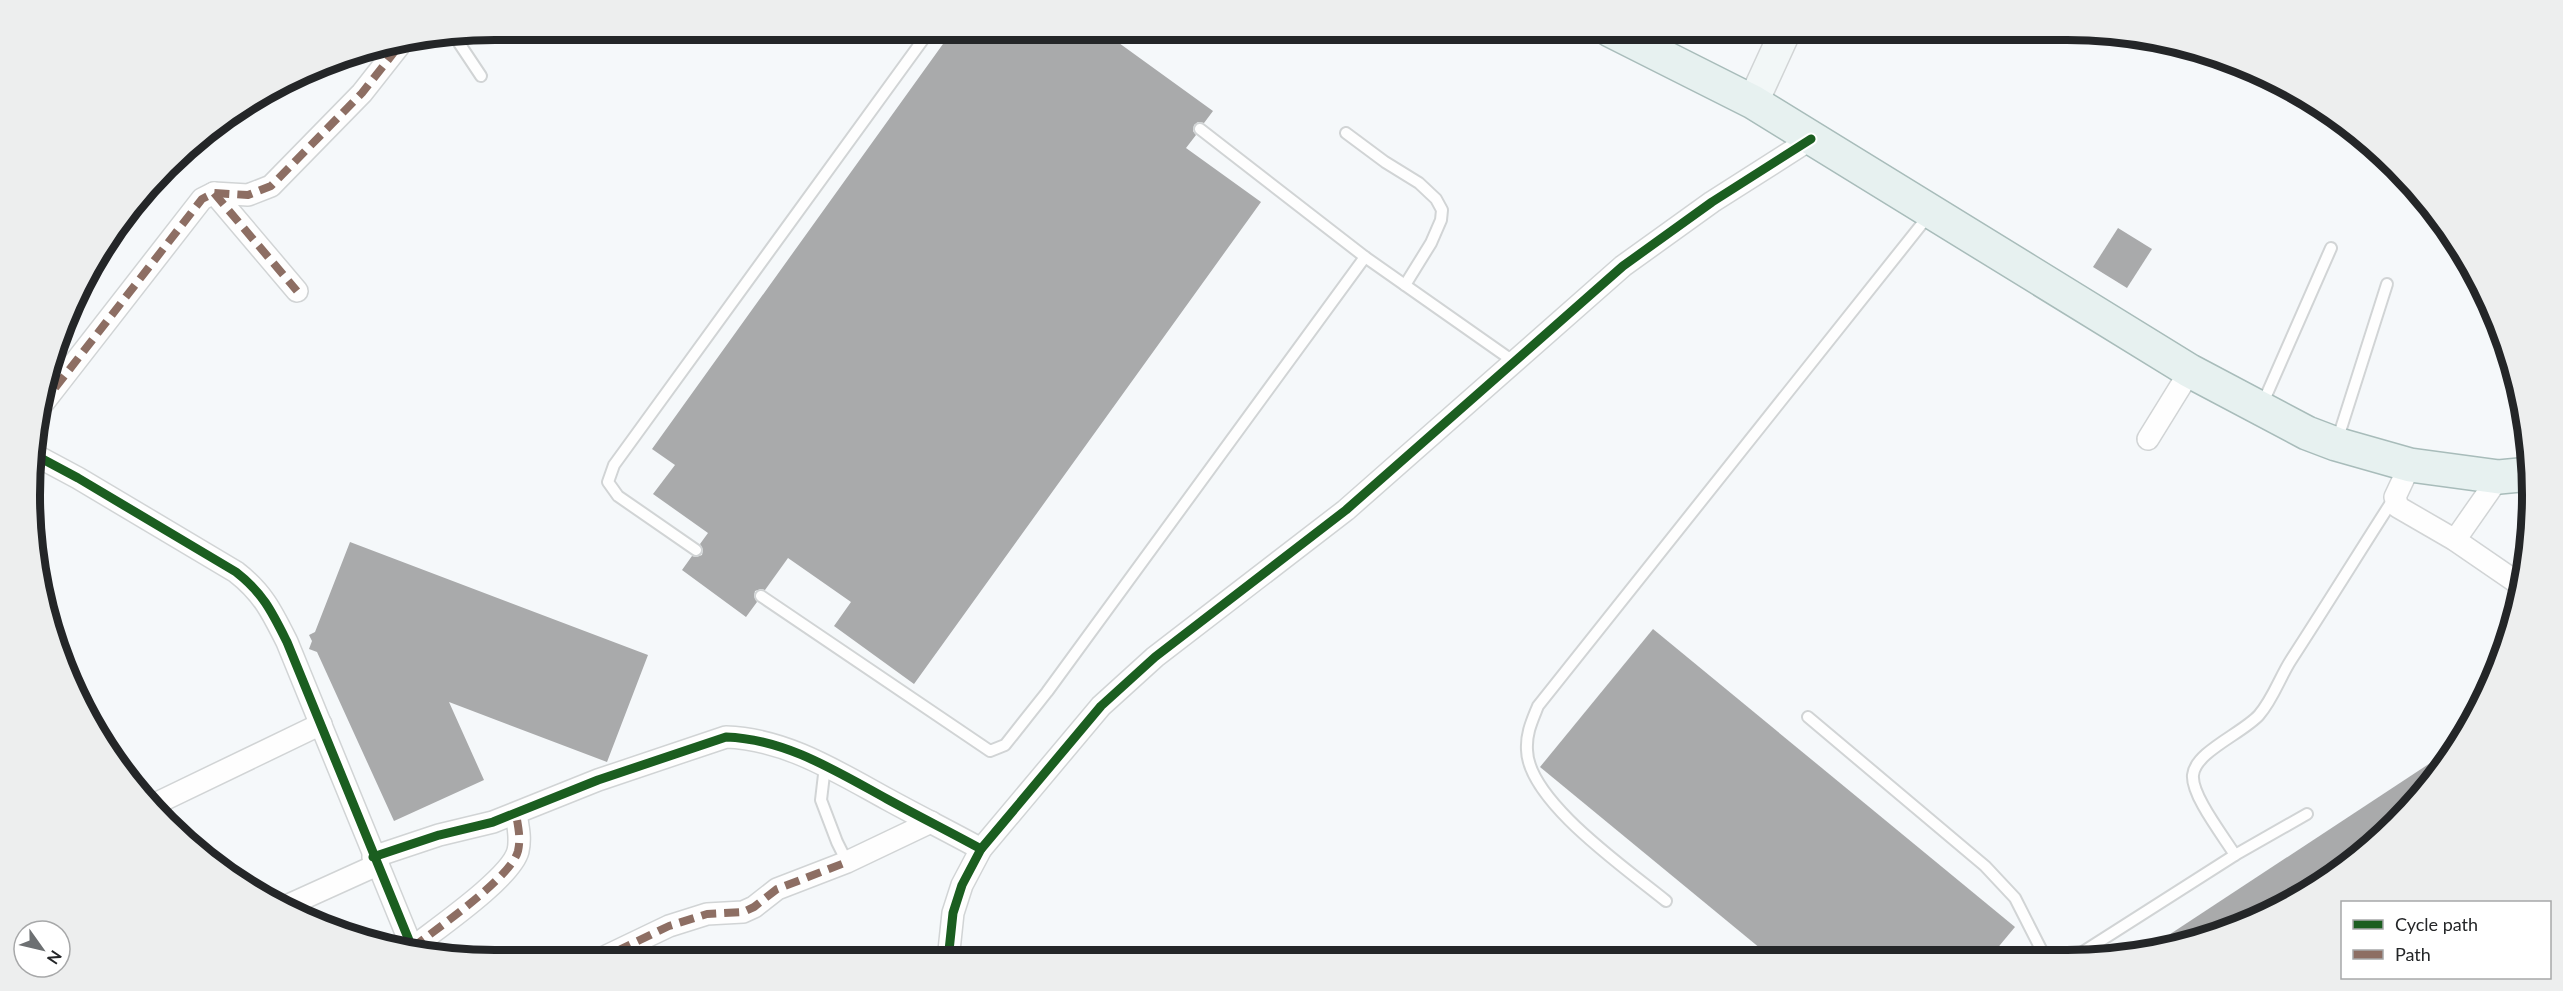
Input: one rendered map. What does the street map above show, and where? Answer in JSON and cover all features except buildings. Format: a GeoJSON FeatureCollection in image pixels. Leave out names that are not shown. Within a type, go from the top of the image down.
{"type":"FeatureCollection","features":[{"type":"Feature","properties":{"kind":"main road"},"geometry":{"type":"LineString","coordinates":[[1630,40],[1753,102],[2190,371],[2307,432],[2336,444],[2410,465],[2515,475]]}},
{"type":"Feature","properties":{"kind":"street"},"geometry":{"type":"LineString","coordinates":[[1753,102],[1781,40]]}},
{"type":"Feature","properties":{"kind":"street"},"geometry":{"type":"LineString","coordinates":[[53,390],[202,199],[214,193],[248,195],[271,186],[362,93],[394,52]]}},
{"type":"Feature","properties":{"kind":"street"},"geometry":{"type":"LineString","coordinates":[[949,950],[953,914],[962,885],[981,849],[1101,706],[1155,657],[1346,510],[1513,361],[1650,245],[1712,202],[1811,139]]}},
{"type":"Feature","properties":{"kind":"street"},"geometry":{"type":"LineString","coordinates":[[214,193],[297,291]]}},
{"type":"Feature","properties":{"kind":"street"},"geometry":{"type":"LineString","coordinates":[[2148,438],[2190,371]]}},
{"type":"Feature","properties":{"kind":"street"},"geometry":{"type":"LineString","coordinates":[[42,459],[148,519],[236,572],[254,586],[266,602],[286,642],[410,943]]}},
{"type":"Feature","properties":{"kind":"street"},"geometry":{"type":"LineString","coordinates":[[2410,465],[2395,497],[2398,507],[2455,540],[2515,581]]}},
{"type":"Feature","properties":{"kind":"street"},"geometry":{"type":"LineString","coordinates":[[2455,540],[2515,475]]}},
{"type":"Feature","properties":{"kind":"street"},"geometry":{"type":"LineString","coordinates":[[159,802],[321,724]]}},
{"type":"Feature","properties":{"kind":"street"},"geometry":{"type":"LineString","coordinates":[[292,903],[375,861],[516,814],[598,780],[726,737],[771,742],[825,766],[981,849]]}},
{"type":"Feature","properties":{"kind":"street"},"geometry":{"type":"LineString","coordinates":[[419,944],[478,897],[512,864],[518,853],[519,845],[516,814]]}},
{"type":"Feature","properties":{"kind":"street"},"geometry":{"type":"LineString","coordinates":[[619,950],[669,926],[707,914],[743,912],[754,907],[777,889],[847,862],[931,822]]}},
{"type":"Feature","properties":{"kind":"lane"},"geometry":{"type":"LineString","coordinates":[[696,550],[618,496],[608,482],[614,465],[923,40]]}},
{"type":"Feature","properties":{"kind":"lane"},"geometry":{"type":"LineString","coordinates":[[458,42],[481,76]]}},
{"type":"Feature","properties":{"kind":"lane"},"geometry":{"type":"LineString","coordinates":[[1200,129],[1365,257],[1513,361]]}},
{"type":"Feature","properties":{"kind":"lane"},"geometry":{"type":"LineString","coordinates":[[1346,133],[1385,162],[1419,183],[1436,198],[1442,210],[1441,220],[1431,243],[1405,285]]}},
{"type":"Feature","properties":{"kind":"lane"},"geometry":{"type":"LineString","coordinates":[[1666,901],[1565,817],[1548,799],[1532,775],[1526,751],[1528,728],[1538,706],[1931,212]]}},
{"type":"Feature","properties":{"kind":"lane"},"geometry":{"type":"LineString","coordinates":[[2260,408],[2331,248]]}},
{"type":"Feature","properties":{"kind":"lane"},"geometry":{"type":"LineString","coordinates":[[761,596],[990,751],[1005,745],[1047,693],[1365,257]]}},
{"type":"Feature","properties":{"kind":"lane"},"geometry":{"type":"LineString","coordinates":[[2336,444],[2387,284]]}},
{"type":"Feature","properties":{"kind":"lane"},"geometry":{"type":"LineString","coordinates":[[2235,855],[2200,799],[2194,782],[2195,766],[2202,756],[2245,729],[2261,713],[2282,675],[2395,497]]}},
{"type":"Feature","properties":{"kind":"lane"},"geometry":{"type":"LineString","coordinates":[[1808,717],[2000,881],[2015,898],[2041,950]]}},
{"type":"Feature","properties":{"kind":"lane"},"geometry":{"type":"LineString","coordinates":[[825,766],[821,800],[847,862]]}},
{"type":"Feature","properties":{"kind":"lane"},"geometry":{"type":"LineString","coordinates":[[2086,950],[2235,855],[2307,814]]}},
{"type":"Feature","properties":{"kind":"marked path"},"geometry":{"type":"LineString","coordinates":[[53,391],[202,199],[214,193],[248,195],[271,186],[362,93],[394,52]]}},
{"type":"Feature","properties":{"kind":"marked path"},"geometry":{"type":"LineString","coordinates":[[214,193],[297,291]]}},
{"type":"Feature","properties":{"kind":"marked path"},"geometry":{"type":"LineString","coordinates":[[417,944],[488,889],[512,862],[518,851],[519,841],[516,814]]}},
{"type":"Feature","properties":{"kind":"marked path"},"geometry":{"type":"LineString","coordinates":[[619,950],[669,926],[707,914],[743,912],[754,907],[777,889],[847,862]]}},
{"type":"Feature","properties":{"kind":"cycle path"},"geometry":{"type":"LineString","coordinates":[[949,950],[953,913],[962,885],[981,849],[1101,706],[1155,657],[1346,510],[1623,266],[1712,202],[1811,139]]}},
{"type":"Feature","properties":{"kind":"cycle path"},"geometry":{"type":"LineString","coordinates":[[42,459],[236,572],[260,595],[287,642],[410,943]]}},
{"type":"Feature","properties":{"kind":"cycle path"},"geometry":{"type":"LineString","coordinates":[[373,857],[439,835],[493,822],[598,780],[726,737],[769,744],[810,758],[981,849]]}}]}
